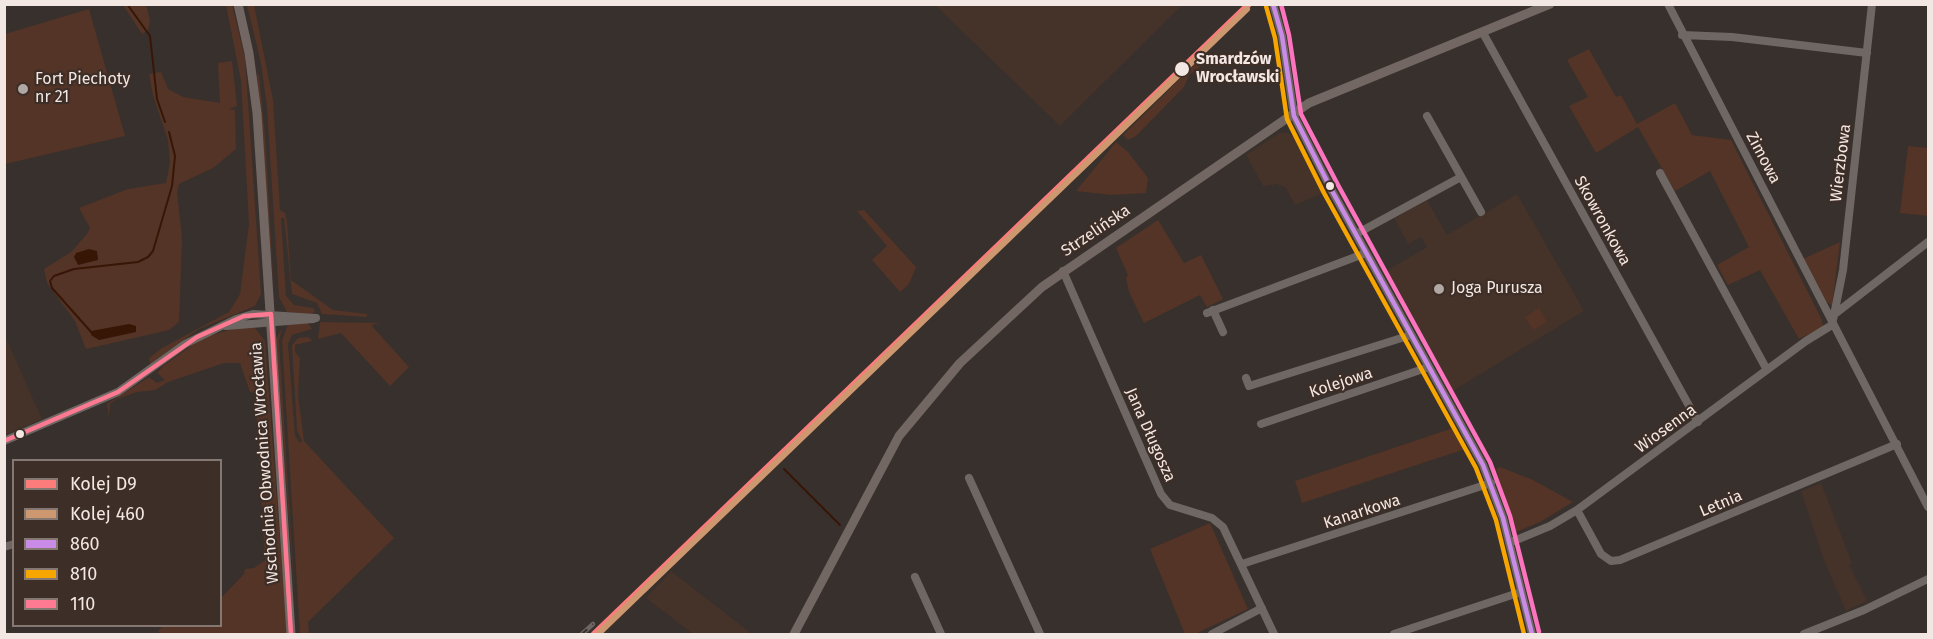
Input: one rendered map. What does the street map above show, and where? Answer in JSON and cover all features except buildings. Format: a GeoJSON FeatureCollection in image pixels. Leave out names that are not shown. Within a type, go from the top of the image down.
{"type":"FeatureCollection","features":[{"type":"Feature","properties":{"kind":"main road","name":"Wschodnia Obwodnica Wrocławia"},"geometry":{"type":"LineString","coordinates":[[238,4],[249,53],[255,96],[291,634]]}},
{"type":"Feature","properties":{"kind":"main road","name":"Strzelińska"},"geometry":{"type":"LineString","coordinates":[[794,634],[854,517],[899,436],[960,363],[1019,306],[1063,271],[1293,113],[1337,89],[1483,33],[1550,4]]}},
{"type":"Feature","properties":{"kind":"street"},"geometry":{"type":"LineString","coordinates":[[1273,4],[1282,36],[1293,113],[1491,483],[1532,634]]}},
{"type":"Feature","properties":{"kind":"street","name":"Zimowa"},"geometry":{"type":"LineString","coordinates":[[1668,4],[1682,35],[1929,507]]}},
{"type":"Feature","properties":{"kind":"street","name":"Wierzbowa"},"geometry":{"type":"LineString","coordinates":[[1832,324],[1836,313],[1872,4]]}},
{"type":"Feature","properties":{"kind":"street","name":"Skowronkowa"},"geometry":{"type":"LineString","coordinates":[[1483,33],[1698,422]]}},
{"type":"Feature","properties":{"kind":"street"},"geometry":{"type":"LineString","coordinates":[[1682,35],[1732,37],[1867,53]]}},
{"type":"Feature","properties":{"kind":"street"},"geometry":{"type":"LineString","coordinates":[[1427,116],[1481,212]]}},
{"type":"Feature","properties":{"kind":"street"},"geometry":{"type":"LineString","coordinates":[[1660,173],[1767,370]]}},
{"type":"Feature","properties":{"kind":"street"},"geometry":{"type":"LineString","coordinates":[[1356,234],[1461,177]]}},
{"type":"Feature","properties":{"kind":"street"},"geometry":{"type":"LineString","coordinates":[[1836,313],[1929,242]]}},
{"type":"Feature","properties":{"kind":"street"},"geometry":{"type":"LineString","coordinates":[[1222,332],[1210,312],[1366,253]]}},
{"type":"Feature","properties":{"kind":"street","name":"Jana Długosza"},"geometry":{"type":"LineString","coordinates":[[1063,271],[1161,494],[1170,505],[1219,523],[1228,534],[1274,634]]}},
{"type":"Feature","properties":{"kind":"street"},"geometry":{"type":"LineString","coordinates":[[4,441],[118,392],[185,344],[222,326],[271,319]]}},
{"type":"Feature","properties":{"kind":"street","name":"Wiosenna"},"geometry":{"type":"LineString","coordinates":[[1509,543],[1550,526],[1577,510],[1832,324]]}},
{"type":"Feature","properties":{"kind":"street","name":"Kolejowa"},"geometry":{"type":"LineString","coordinates":[[1248,382],[1411,335]]}},
{"type":"Feature","properties":{"kind":"street","name":"Kolejowa"},"geometry":{"type":"LineString","coordinates":[[1261,424],[1429,367]]}},
{"type":"Feature","properties":{"kind":"street","name":"Letnia"},"geometry":{"type":"LineString","coordinates":[[1577,510],[1601,554],[1611,561],[1620,560],[1897,444]]}},
{"type":"Feature","properties":{"kind":"street"},"geometry":{"type":"LineString","coordinates":[[969,478],[1040,634]]}},
{"type":"Feature","properties":{"kind":"street","name":"Kanarkowa"},"geometry":{"type":"LineString","coordinates":[[1242,564],[1491,483]]}},
{"type":"Feature","properties":{"kind":"street"},"geometry":{"type":"LineString","coordinates":[[915,578],[941,634]]}},
{"type":"Feature","properties":{"kind":"street"},"geometry":{"type":"LineString","coordinates":[[1803,634],[1864,610],[1929,579]]}},
{"type":"Feature","properties":{"kind":"street"},"geometry":{"type":"LineString","coordinates":[[1394,634],[1521,592]]}},
{"type":"Feature","properties":{"kind":"street"},"geometry":{"type":"LineString","coordinates":[[1212,634],[1262,609]]}},
{"type":"Feature","properties":{"kind":"shaded area"},"geometry":{"type":"Polygon","coordinates":[[[123,5],[146,5],[150,21],[148,30],[142,34],[123,5]]]}},
{"type":"Feature","properties":{"kind":"shaded area"},"geometry":{"type":"Polygon","coordinates":[[[226,5],[232,5],[245,58],[261,294],[255,306],[199,329],[150,364],[149,358],[162,348],[229,312],[240,294],[249,224],[241,81],[226,5]]]}},
{"type":"Feature","properties":{"kind":"shaded area"},"geometry":{"type":"Polygon","coordinates":[[[247,5],[254,5],[273,100],[280,210],[285,213],[287,222],[291,280],[333,310],[367,314],[367,317],[322,314],[317,303],[292,294],[284,218],[281,218],[286,296],[294,305],[313,308],[315,311],[312,314],[287,312],[279,297],[267,107],[261,63],[247,5]]]}},
{"type":"Feature","properties":{"kind":"shaded area"},"geometry":{"type":"Polygon","coordinates":[[[935,5],[1182,5],[1060,126],[935,5]]]}},
{"type":"Feature","properties":{"kind":"shaded area"},"geometry":{"type":"Polygon","coordinates":[[[89,9],[125,136],[5,164],[5,34],[89,9]]]}},
{"type":"Feature","properties":{"kind":"shaded area"},"geometry":{"type":"Polygon","coordinates":[[[1589,49],[1616,97],[1621,95],[1637,124],[1675,103],[1692,135],[1731,140],[1822,320],[1823,327],[1799,339],[1760,270],[1728,285],[1717,265],[1749,247],[1710,171],[1675,191],[1638,127],[1596,153],[1569,106],[1588,97],[1567,60],[1589,49]]]}},
{"type":"Feature","properties":{"kind":"shaded area"},"geometry":{"type":"Polygon","coordinates":[[[1205,54],[1207,62],[1189,75],[1184,87],[1136,136],[1128,140],[1123,135],[1205,54]]]}},
{"type":"Feature","properties":{"kind":"shaded area"},"geometry":{"type":"Polygon","coordinates":[[[232,61],[237,106],[229,109],[235,110],[236,149],[213,168],[179,184],[177,192],[182,238],[179,322],[169,330],[86,349],[75,321],[47,283],[44,269],[71,252],[87,234],[90,228],[79,208],[128,189],[166,183],[170,162],[168,140],[153,95],[149,74],[161,72],[168,89],[183,97],[220,103],[218,63],[232,61]]]}},
{"type":"Feature","properties":{"kind":"shaded area"},"geometry":{"type":"Polygon","coordinates":[[[257,75],[259,75],[265,135],[274,293],[257,75]]]}},
{"type":"Feature","properties":{"kind":"shaded area"},"geometry":{"type":"Polygon","coordinates":[[[1279,133],[1288,133],[1296,139],[1325,192],[1295,205],[1286,188],[1277,184],[1263,186],[1246,155],[1279,133]]]}},
{"type":"Feature","properties":{"kind":"shaded area"},"geometry":{"type":"Polygon","coordinates":[[[1116,142],[1128,152],[1148,178],[1146,193],[1111,195],[1076,191],[1116,142]]]}},
{"type":"Feature","properties":{"kind":"shaded area"},"geometry":{"type":"Polygon","coordinates":[[[1908,146],[1928,148],[1928,216],[1900,213],[1908,146]]]}},
{"type":"Feature","properties":{"kind":"shaded area"},"geometry":{"type":"Polygon","coordinates":[[[1517,194],[1584,311],[1451,392],[1386,271],[1427,247],[1421,237],[1408,244],[1394,218],[1427,200],[1447,235],[1517,194]]]}},
{"type":"Feature","properties":{"kind":"shaded area"},"geometry":{"type":"Polygon","coordinates":[[[864,210],[916,267],[909,284],[900,292],[872,260],[887,246],[857,211],[864,210]]]}},
{"type":"Feature","properties":{"kind":"shaded area"},"geometry":{"type":"Polygon","coordinates":[[[1158,220],[1184,263],[1201,255],[1223,299],[1207,307],[1200,295],[1144,323],[1129,292],[1126,278],[1128,275],[1116,248],[1158,220]]]}},
{"type":"Feature","properties":{"kind":"shaded area"},"geometry":{"type":"Polygon","coordinates":[[[1840,242],[1832,306],[1822,298],[1803,259],[1840,242]]]}},
{"type":"Feature","properties":{"kind":"shaded area"},"geometry":{"type":"Polygon","coordinates":[[[89,249],[97,251],[98,260],[78,265],[74,257],[76,253],[89,249]]]}},
{"type":"Feature","properties":{"kind":"shaded area"},"geometry":{"type":"Polygon","coordinates":[[[1539,308],[1547,322],[1533,330],[1525,317],[1539,308]]]}},
{"type":"Feature","properties":{"kind":"shaded area"},"geometry":{"type":"Polygon","coordinates":[[[307,322],[312,329],[292,335],[288,344],[295,436],[300,443],[302,441],[297,430],[292,345],[298,338],[308,337],[312,341],[295,345],[295,352],[300,358],[298,395],[304,441],[394,538],[308,622],[309,634],[300,634],[282,341],[288,324],[307,322]]]}},
{"type":"Feature","properties":{"kind":"shaded area"},"geometry":{"type":"Polygon","coordinates":[[[320,322],[380,323],[371,325],[409,367],[390,386],[341,333],[318,339],[320,322]]]}},
{"type":"Feature","properties":{"kind":"shaded area"},"geometry":{"type":"Polygon","coordinates":[[[129,324],[136,326],[136,332],[99,340],[91,335],[91,331],[129,324]]]}},
{"type":"Feature","properties":{"kind":"shaded area"},"geometry":{"type":"Polygon","coordinates":[[[239,327],[255,328],[265,341],[287,634],[160,634],[158,631],[162,627],[222,627],[222,597],[244,574],[245,569],[254,568],[265,560],[255,393],[250,392],[240,363],[224,363],[168,382],[155,390],[137,392],[117,399],[110,404],[109,417],[107,404],[149,377],[157,383],[165,380],[157,373],[163,366],[202,338],[239,327]]]}},
{"type":"Feature","properties":{"kind":"shaded area"},"geometry":{"type":"Polygon","coordinates":[[[282,328],[279,341],[297,634],[276,339],[282,328]]]}},
{"type":"Feature","properties":{"kind":"shaded area"},"geometry":{"type":"Polygon","coordinates":[[[5,336],[42,419],[4,435],[5,336]]]}},
{"type":"Feature","properties":{"kind":"shaded area"},"geometry":{"type":"Polygon","coordinates":[[[1453,428],[1465,449],[1302,503],[1295,481],[1453,428]]]}},
{"type":"Feature","properties":{"kind":"shaded area"},"geometry":{"type":"Polygon","coordinates":[[[1500,467],[1533,480],[1573,502],[1540,522],[1516,532],[1496,469],[1500,467]]]}},
{"type":"Feature","properties":{"kind":"shaded area"},"geometry":{"type":"Polygon","coordinates":[[[1821,483],[1852,563],[1849,565],[1867,601],[1846,611],[1825,563],[1801,491],[1821,483]]]}},
{"type":"Feature","properties":{"kind":"shaded area"},"geometry":{"type":"Polygon","coordinates":[[[1210,523],[1248,609],[1195,634],[1185,634],[1150,549],[1210,523]]]}},
{"type":"Feature","properties":{"kind":"shaded area"},"geometry":{"type":"Polygon","coordinates":[[[671,571],[752,634],[693,634],[646,598],[671,571]]]}},
{"type":"Feature","properties":{"kind":"waterway"},"geometry":{"type":"LineString","coordinates":[[127,4],[150,36],[157,99],[165,122]]}},
{"type":"Feature","properties":{"kind":"waterway"},"geometry":{"type":"LineString","coordinates":[[92,333],[52,288],[50,281],[54,276],[74,269],[138,262],[148,257],[153,251],[172,186],[175,156],[169,132]]}},
{"type":"Feature","properties":{"kind":"waterway"},"geometry":{"type":"LineString","coordinates":[[784,469],[840,525]]}},
{"type":"Feature","properties":{"kind":"railway"},"geometry":{"type":"LineString","coordinates":[[582,634],[593,624]]}},
{"type":"Feature","properties":{"kind":"rail line","name":"D9"},"geometry":{"type":"LineString","coordinates":[[594,634],[1249,4]]}},
{"type":"Feature","properties":{"kind":"rail line","name":"460"},"geometry":{"type":"LineString","coordinates":[[598,634],[1247,9]]}},
{"type":"Feature","properties":{"kind":"transit line","name":"860"},"geometry":{"type":"LineString","coordinates":[[1273,4],[1282,36],[1294,116],[1331,189],[1483,465],[1503,518],[1532,634]]}},
{"type":"Feature","properties":{"kind":"transit line"},"geometry":{"type":"LineString","coordinates":[[1281,4],[1289,35],[1301,114],[1490,462],[1510,516],[1539,632]]}},
{"type":"Feature","properties":{"kind":"transit line","name":"810"},"geometry":{"type":"LineString","coordinates":[[1266,6],[1275,38],[1287,119],[1324,193],[1476,468],[1496,520],[1524,634]]}},
{"type":"Feature","properties":{"kind":"transit line","name":"110"},"geometry":{"type":"LineString","coordinates":[[4,441],[118,392],[197,337],[244,316],[271,314],[291,634]]}},
{"type":"Feature","properties":{"kind":"place","name":"Smardzów Wrocławski"},"geometry":{"type":"Point","coordinates":[1182,69]}},
{"type":"Feature","properties":{"kind":"place","name":"Fort Piechoty nr 21"},"geometry":{"type":"Point","coordinates":[23,89]}},
{"type":"Feature","properties":{"kind":"place","name":"Joga Purusza"},"geometry":{"type":"Point","coordinates":[1439,289]}}]}
